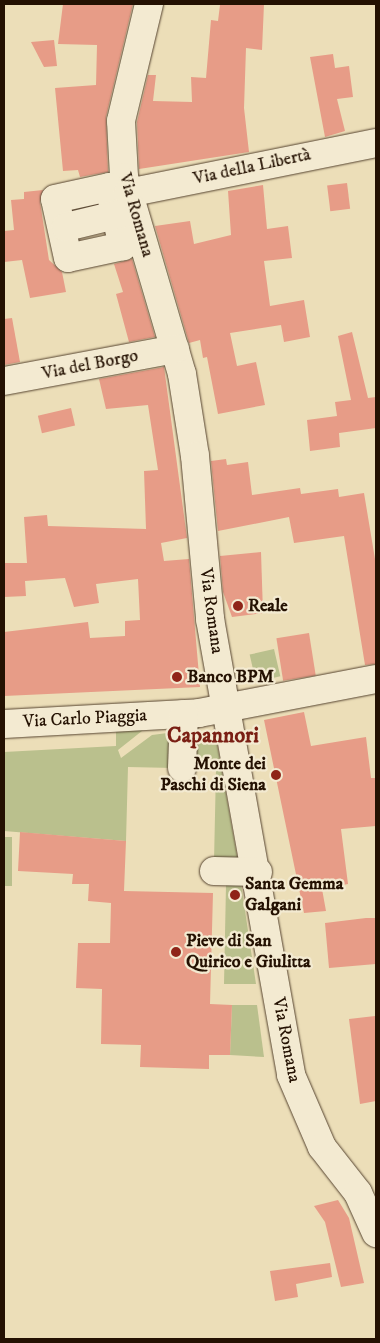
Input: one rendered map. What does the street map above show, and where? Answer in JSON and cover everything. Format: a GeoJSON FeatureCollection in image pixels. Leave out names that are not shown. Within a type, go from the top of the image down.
{"type":"FeatureCollection","features":[{"type":"Feature","properties":{"kind":"street","name":"Via Romana"},"geometry":{"type":"LineString","coordinates":[[148,4],[121,121],[126,206],[175,349],[191,424],[208,598],[226,709],[258,872],[290,1075],[322,1147],[367,1192],[376,1233]]}},
{"type":"Feature","properties":{"kind":"street","name":"Via della Libertà"},"geometry":{"type":"LineString","coordinates":[[66,227],[126,206],[376,143]]}},
{"type":"Feature","properties":{"kind":"street","name":"Via del Borgo"},"geometry":{"type":"LineString","coordinates":[[4,381],[175,349]]}},
{"type":"Feature","properties":{"kind":"street","name":"Via Carlo Piaggia"},"geometry":{"type":"LineString","coordinates":[[4,724],[184,714],[226,709],[376,679]]}},
{"type":"Feature","properties":{"kind":"street"},"geometry":{"type":"LineString","coordinates":[[182,768],[184,714]]}},
{"type":"Feature","properties":{"kind":"street"},"geometry":{"type":"LineString","coordinates":[[214,871],[258,872]]}},
{"type":"Feature","properties":{"kind":"green space"},"geometry":{"type":"Polygon","coordinates":[[[274,649],[280,676],[256,682],[250,655],[274,649]]]}},
{"type":"Feature","properties":{"kind":"green space"},"geometry":{"type":"Polygon","coordinates":[[[147,727],[118,750],[121,758],[152,735],[175,732],[174,768],[128,767],[126,841],[4,831],[4,752],[116,746],[116,729],[147,727]]]}},
{"type":"Feature","properties":{"kind":"green space"},"geometry":{"type":"Polygon","coordinates":[[[193,732],[215,732],[238,861],[214,861],[216,769],[192,768],[193,732]]]}},
{"type":"Feature","properties":{"kind":"green space"},"geometry":{"type":"Polygon","coordinates":[[[4,837],[12,837],[12,886],[4,886],[4,837]]]}},
{"type":"Feature","properties":{"kind":"green space"},"geometry":{"type":"Polygon","coordinates":[[[241,884],[256,984],[224,984],[226,885],[241,884]]]}},
{"type":"Feature","properties":{"kind":"green space"},"geometry":{"type":"Polygon","coordinates":[[[232,1005],[257,1005],[264,1057],[230,1055],[232,1005]]]}},
{"type":"Feature","properties":{"kind":"building"},"geometry":{"type":"Polygon","coordinates":[[[63,4],[133,4],[106,117],[108,172],[80,177],[78,170],[63,171],[55,88],[96,85],[97,45],[58,44],[63,4]]]}},
{"type":"Feature","properties":{"kind":"building"},"geometry":{"type":"Polygon","coordinates":[[[264,4],[262,50],[246,48],[244,108],[249,152],[139,169],[137,122],[148,75],[156,75],[153,101],[192,102],[191,77],[206,78],[211,20],[218,21],[220,5],[264,4]]]}},
{"type":"Feature","properties":{"kind":"building"},"geometry":{"type":"Polygon","coordinates":[[[54,40],[57,66],[44,67],[31,42],[54,40]]]}},
{"type":"Feature","properties":{"kind":"building"},"geometry":{"type":"Polygon","coordinates":[[[333,54],[335,68],[349,66],[353,97],[337,99],[345,131],[325,137],[310,57],[333,54]]]}},
{"type":"Feature","properties":{"kind":"building"},"geometry":{"type":"Polygon","coordinates":[[[347,183],[350,209],[330,211],[327,185],[347,183]]]}},
{"type":"Feature","properties":{"kind":"building"},"geometry":{"type":"Polygon","coordinates":[[[263,185],[267,229],[288,226],[292,258],[264,261],[270,306],[304,300],[310,337],[284,342],[281,325],[230,333],[237,366],[256,362],[265,405],[218,414],[207,357],[203,358],[200,340],[189,343],[155,226],[190,221],[194,244],[231,235],[228,191],[263,185]]]}},
{"type":"Feature","properties":{"kind":"building"},"geometry":{"type":"Polygon","coordinates":[[[43,190],[40,202],[49,260],[62,272],[66,292],[30,298],[22,260],[4,262],[4,231],[14,230],[11,200],[24,199],[24,192],[43,190]]]}},
{"type":"Feature","properties":{"kind":"building"},"geometry":{"type":"Polygon","coordinates":[[[132,259],[155,337],[129,342],[116,294],[123,292],[114,264],[132,259]]]}},
{"type":"Feature","properties":{"kind":"building"},"geometry":{"type":"Polygon","coordinates":[[[12,318],[20,362],[4,365],[4,319],[12,318]]]}},
{"type":"Feature","properties":{"kind":"building"},"geometry":{"type":"Polygon","coordinates":[[[352,332],[368,398],[376,397],[376,428],[339,433],[340,447],[310,451],[307,420],[337,416],[335,402],[351,400],[338,336],[352,332]]]}},
{"type":"Feature","properties":{"kind":"building"},"geometry":{"type":"Polygon","coordinates":[[[164,367],[187,538],[161,543],[164,561],[189,559],[200,687],[4,696],[4,632],[88,622],[90,638],[125,636],[125,621],[140,620],[138,579],[96,584],[99,603],[74,607],[65,578],[25,581],[26,596],[4,597],[4,563],[27,563],[24,517],[47,515],[48,526],[146,529],[144,471],[158,470],[148,405],[106,409],[99,379],[164,367]]]}},
{"type":"Feature","properties":{"kind":"building"},"geometry":{"type":"Polygon","coordinates":[[[71,408],[75,426],[42,433],[38,416],[71,408]]]}},
{"type":"Feature","properties":{"kind":"building"},"geometry":{"type":"Polygon","coordinates":[[[226,459],[227,465],[248,462],[252,495],[300,488],[301,494],[338,489],[339,497],[364,493],[376,565],[376,664],[365,665],[344,536],[294,543],[289,517],[218,531],[211,461],[226,459]]]}},
{"type":"Feature","properties":{"kind":"building"},"geometry":{"type":"Polygon","coordinates":[[[261,552],[263,613],[232,617],[223,592],[220,556],[261,552]]]}},
{"type":"Feature","properties":{"kind":"building"},"geometry":{"type":"Polygon","coordinates":[[[309,633],[316,675],[283,681],[276,638],[309,633]]]}},
{"type":"Feature","properties":{"kind":"building"},"geometry":{"type":"Polygon","coordinates":[[[304,712],[311,746],[366,737],[371,778],[376,778],[376,826],[341,829],[348,884],[322,889],[326,911],[304,913],[264,720],[304,712]]]}},
{"type":"Feature","properties":{"kind":"building"},"geometry":{"type":"Polygon","coordinates":[[[20,832],[126,841],[124,891],[213,893],[210,1004],[232,1005],[230,1055],[209,1055],[209,1069],[140,1067],[141,1045],[101,1044],[102,989],[76,988],[78,943],[110,943],[111,903],[88,901],[89,884],[72,884],[73,874],[18,871],[20,832]]]}},
{"type":"Feature","properties":{"kind":"building"},"geometry":{"type":"Polygon","coordinates":[[[376,918],[376,964],[329,968],[325,923],[376,918]]]}},
{"type":"Feature","properties":{"kind":"building"},"geometry":{"type":"Polygon","coordinates":[[[375,1016],[376,1101],[360,1104],[349,1019],[375,1016]]]}},
{"type":"Feature","properties":{"kind":"building"},"geometry":{"type":"Polygon","coordinates":[[[338,1200],[349,1218],[364,1283],[341,1287],[325,1222],[314,1206],[338,1200]]]}},
{"type":"Feature","properties":{"kind":"building"},"geometry":{"type":"Polygon","coordinates":[[[330,1263],[332,1277],[296,1284],[298,1297],[275,1301],[270,1271],[330,1263]]]}},
{"type":"Feature","properties":{"kind":"place","name":"Reale"},"geometry":{"type":"Point","coordinates":[238,606]}},
{"type":"Feature","properties":{"kind":"place","name":"Banco BPM"},"geometry":{"type":"Point","coordinates":[177,677]}},
{"type":"Feature","properties":{"kind":"place","name":"Monte dei Paschi di Siena"},"geometry":{"type":"Point","coordinates":[276,775]}},
{"type":"Feature","properties":{"kind":"place","name":"Santa Gemma Galgani"},"geometry":{"type":"Point","coordinates":[235,895]}},
{"type":"Feature","properties":{"kind":"place","name":"Pieve di San Quirico e Giulitta"},"geometry":{"type":"Point","coordinates":[176,952]}},
{"type":"Feature","properties":{"kind":"district","name":"Capannori"},"geometry":{"type":"Point","coordinates":[213,736]}}]}
